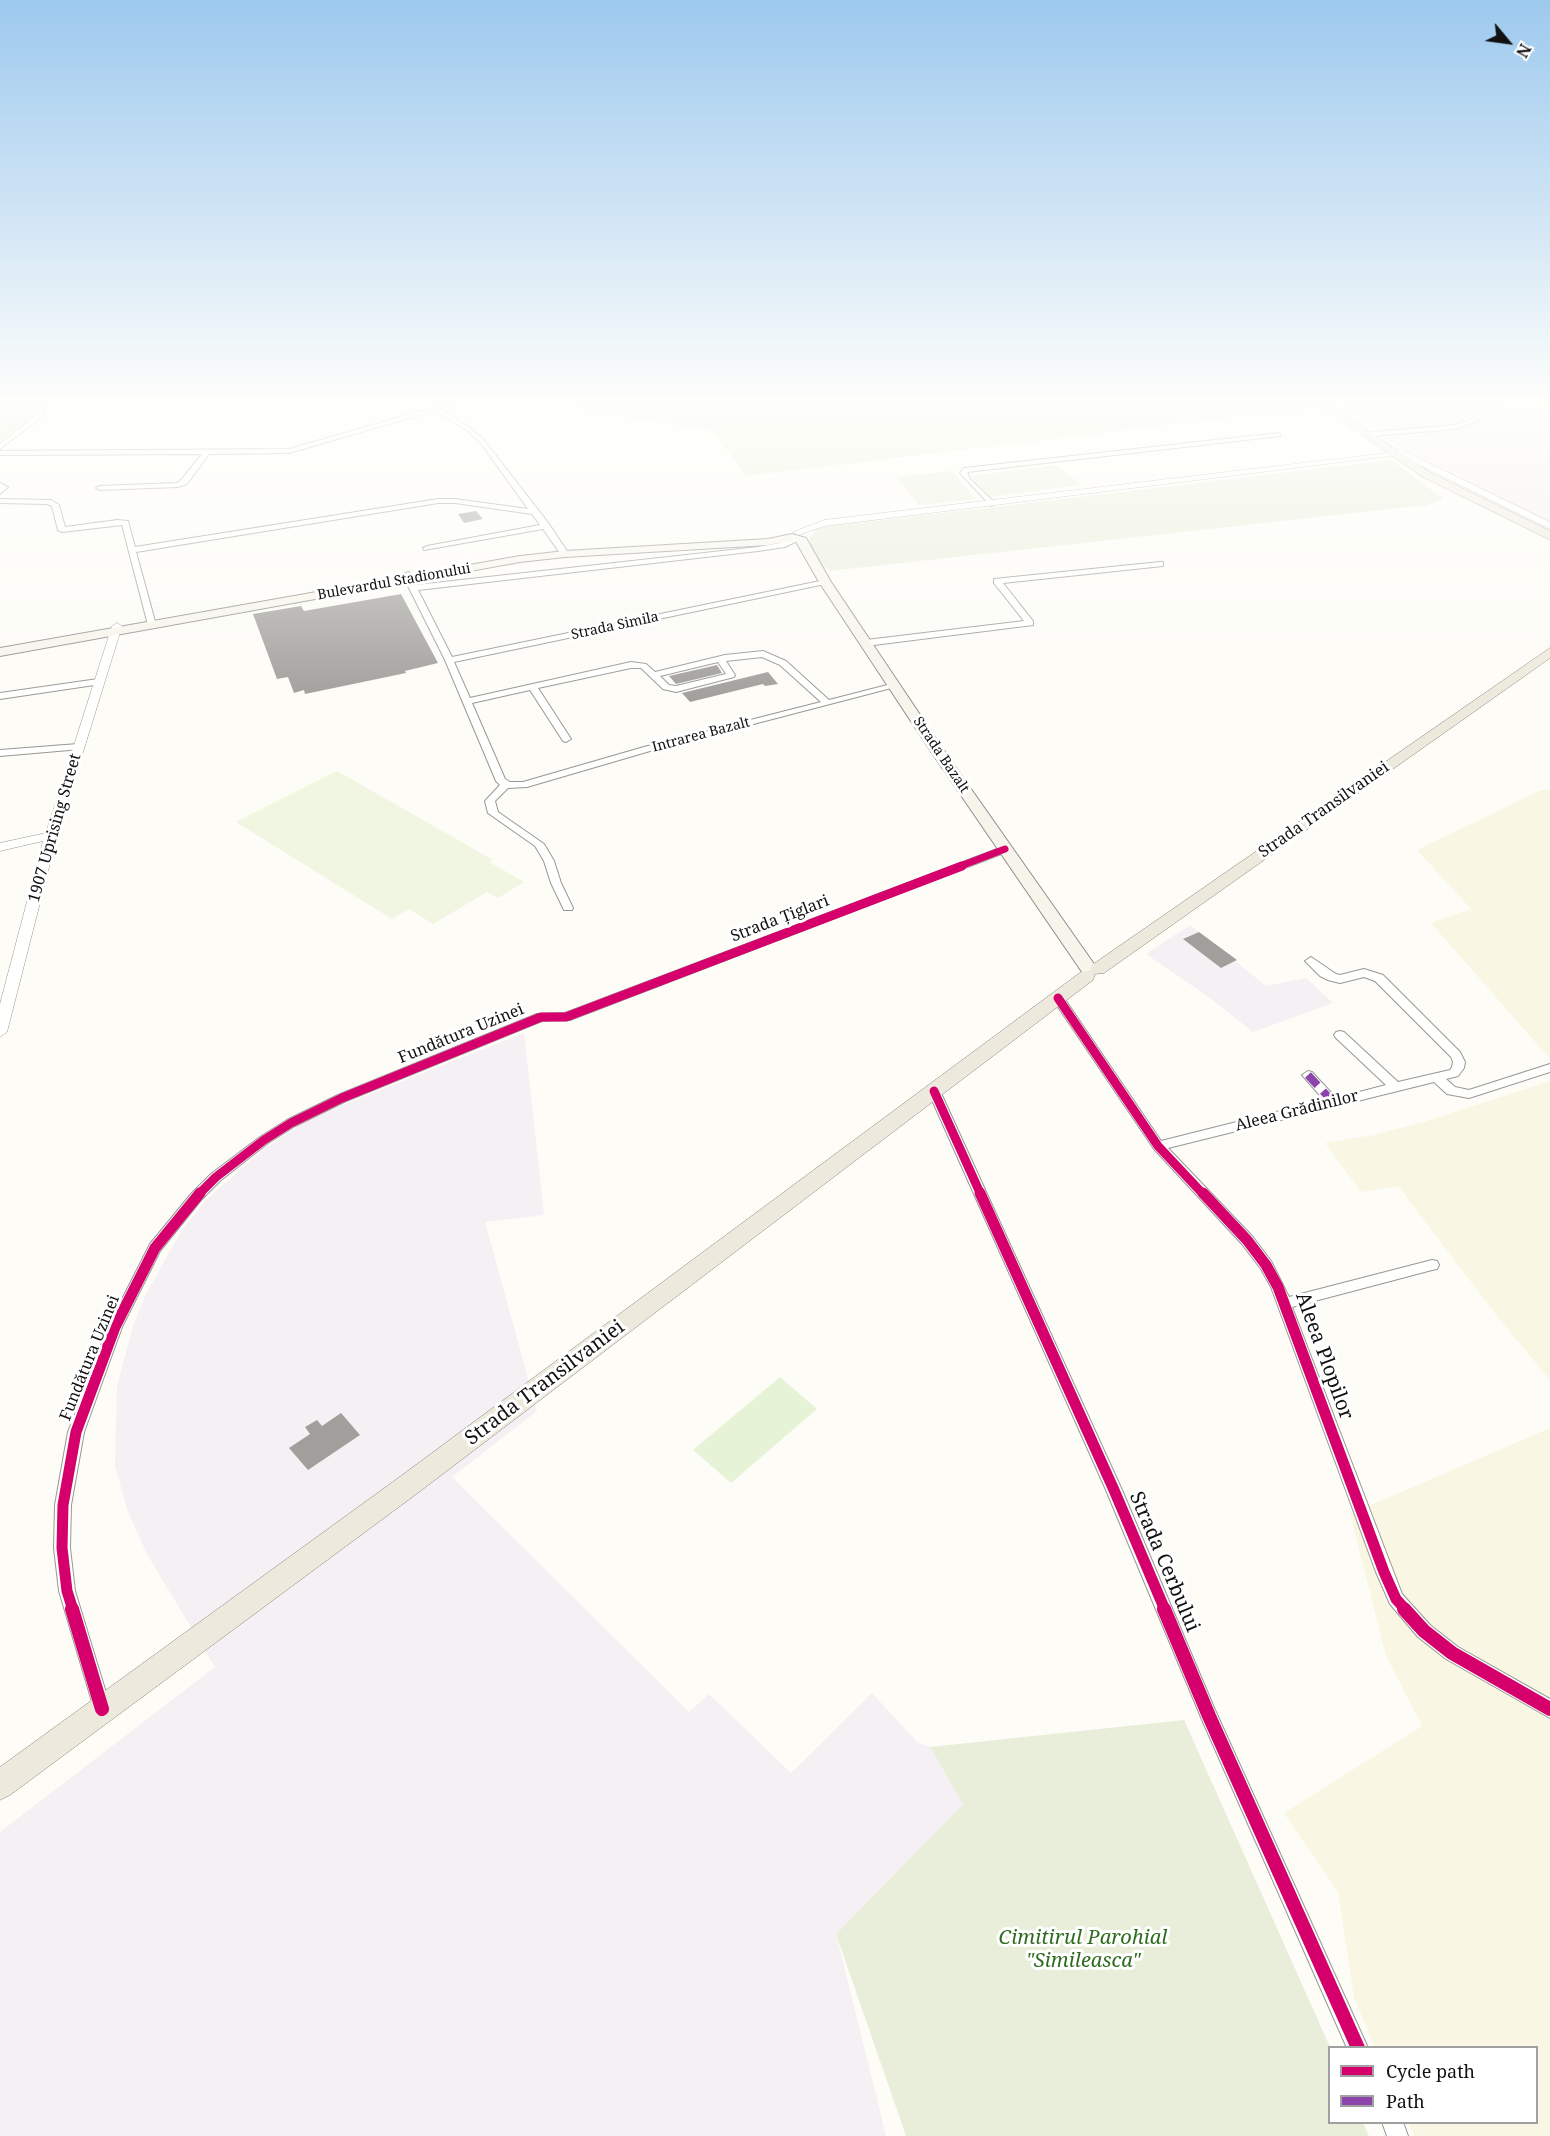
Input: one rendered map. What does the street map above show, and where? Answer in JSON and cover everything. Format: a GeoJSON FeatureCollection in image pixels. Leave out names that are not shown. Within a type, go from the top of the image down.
{"type":"FeatureCollection","features":[{"type":"Feature","properties":{"kind":"main road"},"geometry":{"type":"LineString","coordinates":[[1493,504],[1519,515],[1550,536]]}},
{"type":"Feature","properties":{"kind":"main road","name":"Bulevardul Stadionului"},"geometry":{"type":"LineString","coordinates":[[0,646],[409,581],[508,556],[798,534]]}},
{"type":"Feature","properties":{"kind":"main road","name":"Strada Bazalt"},"geometry":{"type":"LineString","coordinates":[[798,534],[825,582],[1005,849],[1091,971]]}},
{"type":"Feature","properties":{"kind":"main road","name":"Bulevardul Stadionului"},"geometry":{"type":"LineString","coordinates":[[0,652],[116,629]]}},
{"type":"Feature","properties":{"kind":"main road","name":"Strada Transilvaniei"},"geometry":{"type":"LineString","coordinates":[[0,1785],[410,1484],[1091,971],[1550,652]]}},
{"type":"Feature","properties":{"kind":"street"},"geometry":{"type":"LineString","coordinates":[[52,504],[55,505],[62,530],[117,522],[125,523],[151,623]]}},
{"type":"Feature","properties":{"kind":"street"},"geometry":{"type":"LineString","coordinates":[[133,550],[421,504]]}},
{"type":"Feature","properties":{"kind":"street"},"geometry":{"type":"LineString","coordinates":[[474,504],[534,512]]}},
{"type":"Feature","properties":{"kind":"street"},"geometry":{"type":"LineString","coordinates":[[528,504],[564,552]]}},
{"type":"Feature","properties":{"kind":"street"},"geometry":{"type":"LineString","coordinates":[[568,908],[549,861],[539,844],[493,813],[490,801],[507,784],[501,781],[449,660],[409,581],[758,549],[782,544],[798,534],[991,504]]}},
{"type":"Feature","properties":{"kind":"street"},"geometry":{"type":"LineString","coordinates":[[1519,515],[1550,526]]}},
{"type":"Feature","properties":{"kind":"street"},"geometry":{"type":"LineString","coordinates":[[428,548],[546,526]]}},
{"type":"Feature","properties":{"kind":"street"},"geometry":{"type":"LineString","coordinates":[[866,642],[1030,623],[997,582],[1160,564]]}},
{"type":"Feature","properties":{"kind":"street","name":"Strada Simila"},"geometry":{"type":"LineString","coordinates":[[449,660],[825,582]]}},
{"type":"Feature","properties":{"kind":"street","name":"1907 Uprising Street"},"geometry":{"type":"LineString","coordinates":[[0,1032],[51,836],[116,629]]}},
{"type":"Feature","properties":{"kind":"street"},"geometry":{"type":"LineString","coordinates":[[655,675],[721,660],[763,654],[775,658],[826,702]]}},
{"type":"Feature","properties":{"kind":"street"},"geometry":{"type":"LineString","coordinates":[[467,701],[632,665],[641,666],[655,675],[670,690],[731,675],[731,671],[721,660]]}},
{"type":"Feature","properties":{"kind":"street"},"geometry":{"type":"LineString","coordinates":[[0,696],[98,682]]}},
{"type":"Feature","properties":{"kind":"street"},"geometry":{"type":"LineString","coordinates":[[532,686],[566,739]]}},
{"type":"Feature","properties":{"kind":"street","name":"Intrarea Bazalt"},"geometry":{"type":"LineString","coordinates":[[507,784],[524,785],[826,702],[895,686]]}},
{"type":"Feature","properties":{"kind":"street"},"geometry":{"type":"LineString","coordinates":[[0,753],[78,747]]}},
{"type":"Feature","properties":{"kind":"street"},"geometry":{"type":"LineString","coordinates":[[0,847],[51,836]]}},
{"type":"Feature","properties":{"kind":"street","name":"Strada Țiglari"},"geometry":{"type":"LineString","coordinates":[[566,1017],[1005,849]]}},
{"type":"Feature","properties":{"kind":"street","name":"Aleea Grădinilor"},"geometry":{"type":"LineString","coordinates":[[1158,1146],[1436,1077],[1454,1072],[1458,1068],[1460,1062],[1456,1055],[1379,978],[1364,973],[1340,979],[1332,977],[1311,961]]}},
{"type":"Feature","properties":{"kind":"street","name":"Aleea Plopilor"},"geometry":{"type":"LineString","coordinates":[[1058,998],[1158,1146],[1266,1265],[1286,1303],[1384,1572],[1396,1599],[1424,1630],[1452,1653],[1550,1709]]}},
{"type":"Feature","properties":{"kind":"street","name":"Fundătura Uzinei"},"geometry":{"type":"LineString","coordinates":[[102,1709],[67,1591],[62,1548],[63,1505],[76,1432],[115,1327],[155,1248],[196,1197],[216,1177],[291,1123],[342,1098],[541,1017],[566,1017]]}},
{"type":"Feature","properties":{"kind":"street"},"geometry":{"type":"LineString","coordinates":[[1340,1035],[1394,1086]]}},
{"type":"Feature","properties":{"kind":"street"},"geometry":{"type":"LineString","coordinates":[[1436,1077],[1451,1091],[1469,1094],[1550,1068]]}},
{"type":"Feature","properties":{"kind":"street"},"geometry":{"type":"LineString","coordinates":[[1308,1075],[1334,1103]]}},
{"type":"Feature","properties":{"kind":"street","name":"Strada Cerbului"},"geometry":{"type":"LineString","coordinates":[[934,1091],[1114,1490],[1209,1716],[1357,2046]]}},
{"type":"Feature","properties":{"kind":"street"},"geometry":{"type":"LineString","coordinates":[[1286,1303],[1432,1265]]}},
{"type":"Feature","properties":{"kind":"shaded area"},"geometry":{"type":"Polygon","coordinates":[[[1511,504],[1550,504],[1550,523],[1511,504]]]}},
{"type":"Feature","properties":{"kind":"shaded area"},"geometry":{"type":"Polygon","coordinates":[[[1541,790],[1550,790],[1550,1059],[1431,923],[1471,909],[1417,850],[1541,790]]]}},
{"type":"Feature","properties":{"kind":"shaded area"},"geometry":{"type":"Polygon","coordinates":[[[1190,925],[1266,986],[1306,978],[1333,1003],[1253,1032],[1210,998],[1146,954],[1190,925]]]}},
{"type":"Feature","properties":{"kind":"shaded area"},"geometry":{"type":"Polygon","coordinates":[[[524,1033],[544,1215],[485,1222],[537,1411],[452,1477],[689,1712],[709,1694],[791,1773],[872,1693],[917,1742],[930,1747],[963,1804],[836,1934],[886,2136],[0,2136],[0,1832],[215,1667],[148,1556],[128,1512],[115,1466],[117,1386],[133,1326],[146,1294],[182,1230],[206,1200],[261,1151],[305,1122],[335,1108],[524,1033]]]}},
{"type":"Feature","properties":{"kind":"shaded area"},"geometry":{"type":"Polygon","coordinates":[[[1550,1081],[1550,1380],[1497,1316],[1398,1186],[1361,1192],[1325,1143],[1374,1135],[1427,1121],[1550,1081]]]}},
{"type":"Feature","properties":{"kind":"shaded area"},"geometry":{"type":"Polygon","coordinates":[[[1550,1428],[1550,2136],[1414,2136],[1408,2124],[1538,2124],[1538,2046],[1375,2046],[1354,1998],[1338,1892],[1284,1813],[1422,1726],[1386,1656],[1350,1514],[1550,1428]]]}},
{"type":"Feature","properties":{"kind":"green space"},"geometry":{"type":"Polygon","coordinates":[[[1022,504],[1431,504],[829,571],[812,552],[809,538],[817,528],[1022,504]]]}},
{"type":"Feature","properties":{"kind":"green space"},"geometry":{"type":"Polygon","coordinates":[[[337,771],[493,860],[489,862],[524,882],[498,898],[487,892],[433,924],[409,909],[392,919],[236,822],[337,771]]]}},
{"type":"Feature","properties":{"kind":"green space"},"geometry":{"type":"Polygon","coordinates":[[[780,1377],[817,1409],[731,1483],[693,1450],[780,1377]]]}},
{"type":"Feature","properties":{"kind":"green space","name":"Cimitirul Parohial \"Simileasca\""},"geometry":{"type":"Polygon","coordinates":[[[1184,1720],[1330,2046],[1328,2124],[1363,2124],[1369,2136],[906,2136],[836,1934],[963,1804],[930,1747],[1184,1720]]]}},
{"type":"Feature","properties":{"kind":"building"},"geometry":{"type":"Polygon","coordinates":[[[476,511],[483,519],[464,523],[458,514],[476,511]]]}},
{"type":"Feature","properties":{"kind":"building"},"geometry":{"type":"Polygon","coordinates":[[[401,594],[438,663],[405,671],[406,673],[305,694],[304,690],[294,693],[288,677],[277,679],[253,614],[301,606],[304,611],[401,594]]]}},
{"type":"Feature","properties":{"kind":"building"},"geometry":{"type":"Polygon","coordinates":[[[717,665],[722,673],[676,684],[669,676],[717,665]]]}},
{"type":"Feature","properties":{"kind":"building"},"geometry":{"type":"Polygon","coordinates":[[[768,672],[778,684],[765,686],[763,684],[690,702],[682,693],[768,672]]]}},
{"type":"Feature","properties":{"kind":"building"},"geometry":{"type":"Polygon","coordinates":[[[1199,932],[1237,960],[1221,968],[1183,939],[1199,932]]]}},
{"type":"Feature","properties":{"kind":"building"},"geometry":{"type":"Polygon","coordinates":[[[341,1413],[360,1435],[308,1470],[289,1448],[310,1434],[305,1427],[317,1420],[322,1426],[341,1413]]]}},
{"type":"Feature","properties":{"kind":"marked path"},"geometry":{"type":"LineString","coordinates":[[1308,1075],[1334,1103]]}},
{"type":"Feature","properties":{"kind":"cycle path"},"geometry":{"type":"LineString","coordinates":[[102,1709],[67,1591],[62,1548],[63,1505],[76,1432],[115,1327],[155,1248],[196,1197],[216,1177],[264,1140],[291,1123],[342,1098],[541,1017],[566,1017],[1005,849]]}},
{"type":"Feature","properties":{"kind":"cycle path"},"geometry":{"type":"LineString","coordinates":[[1058,998],[1158,1146],[1247,1240],[1266,1265],[1278,1287],[1396,1599],[1424,1631],[1452,1653],[1550,1709]]}},
{"type":"Feature","properties":{"kind":"cycle path"},"geometry":{"type":"LineString","coordinates":[[934,1091],[1114,1490],[1209,1716],[1357,2046]]}}]}
